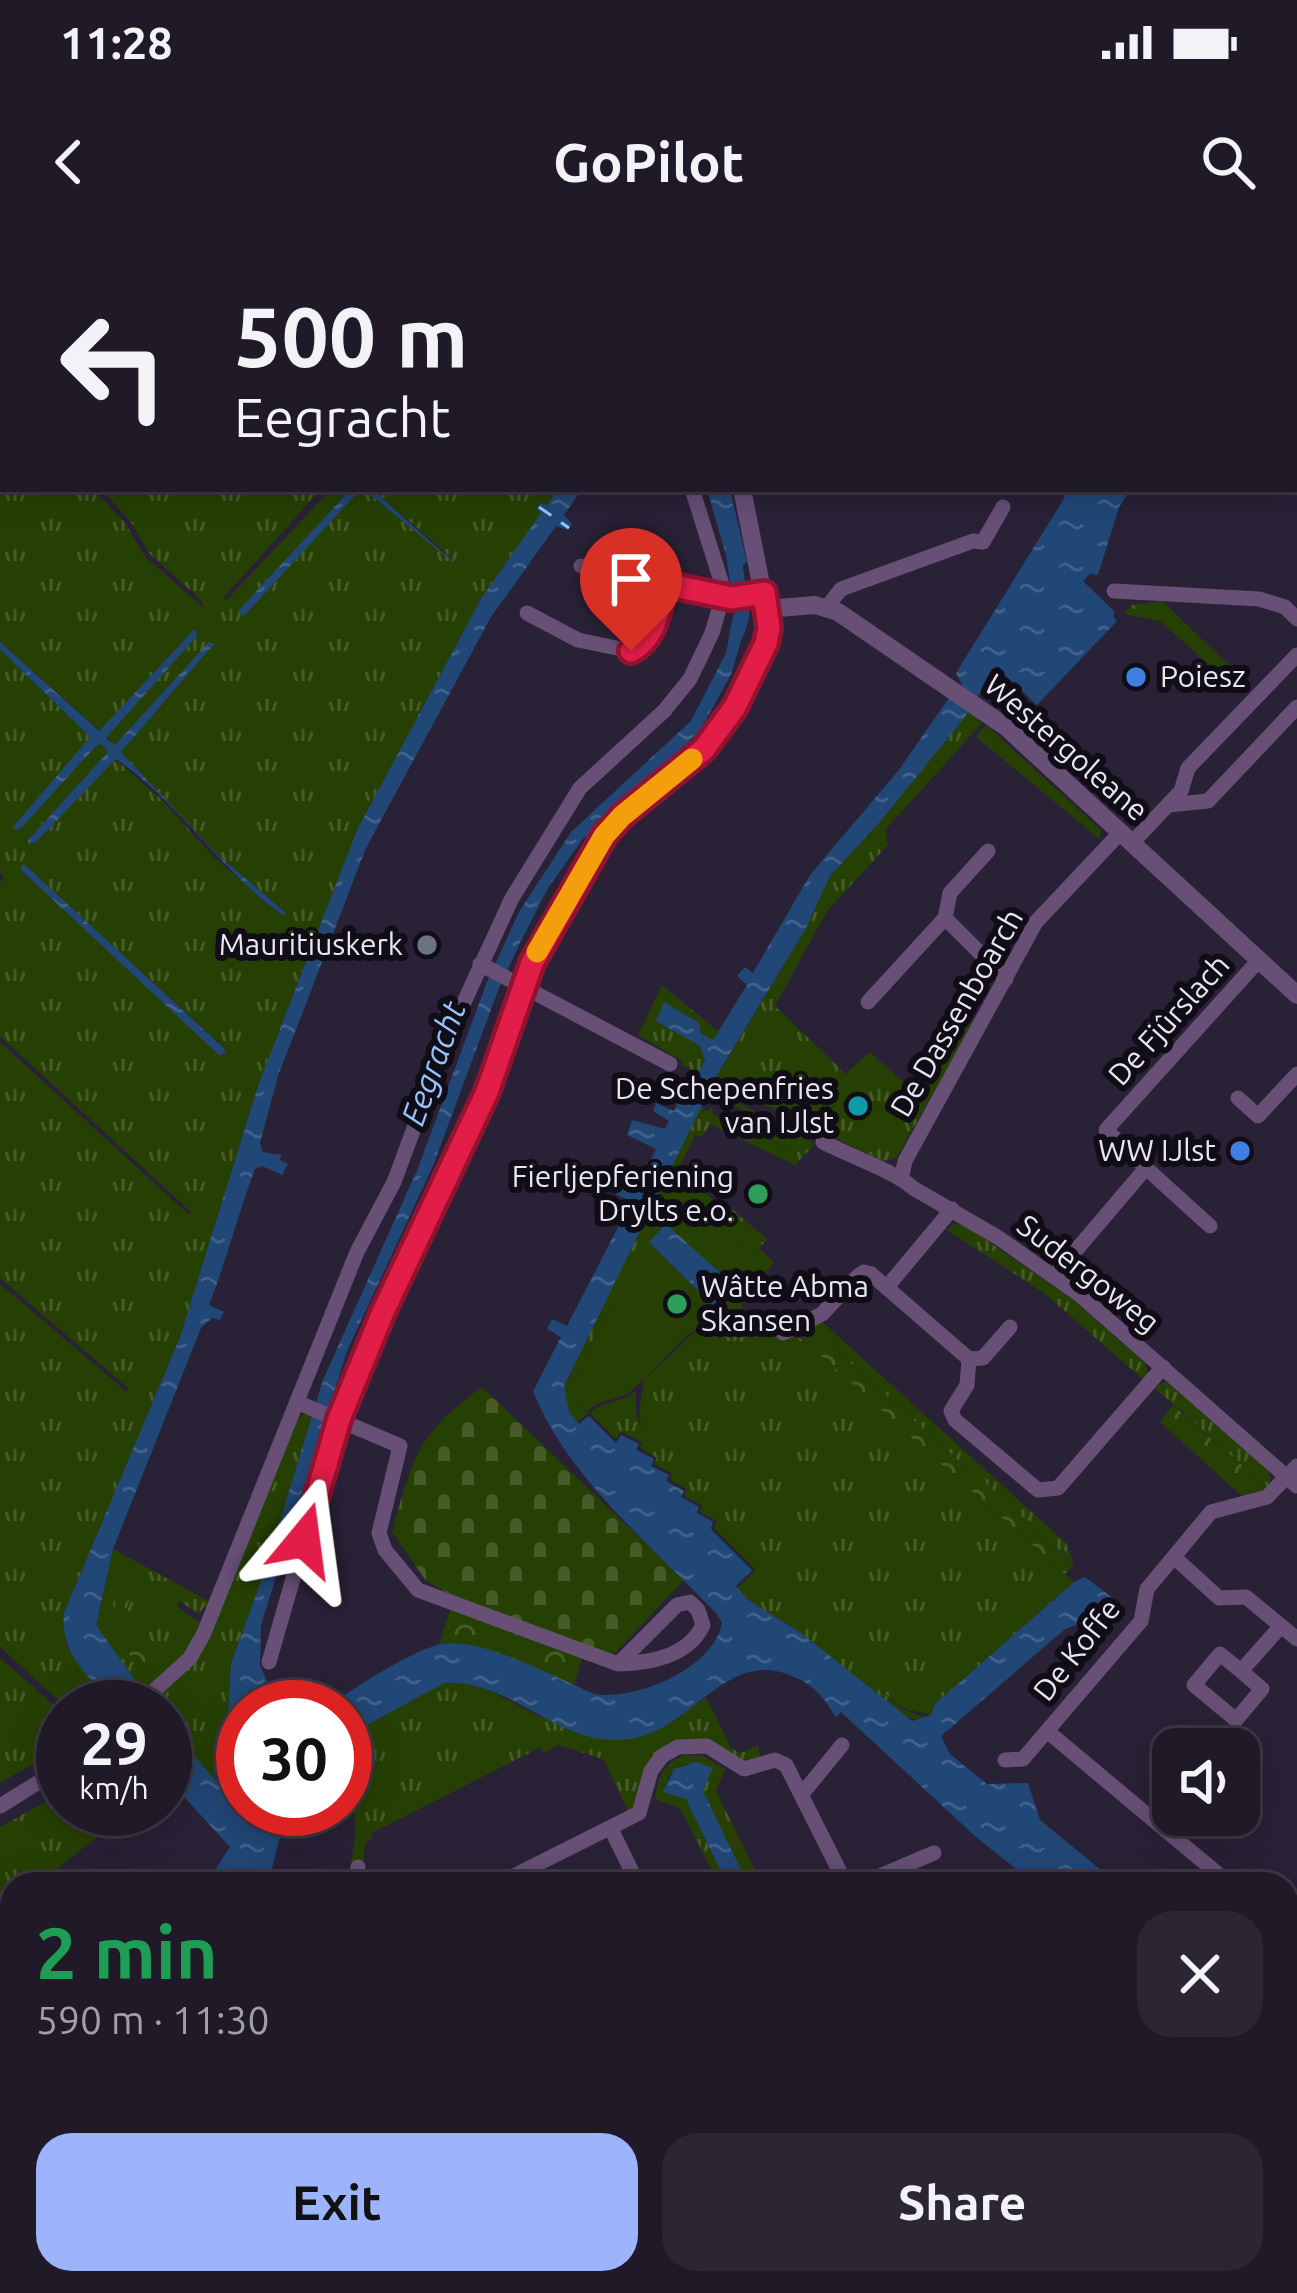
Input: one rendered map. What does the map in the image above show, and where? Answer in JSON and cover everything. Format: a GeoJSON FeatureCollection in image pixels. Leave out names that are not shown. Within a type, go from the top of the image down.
{"type":"FeatureCollection","features":[{"type":"Feature","properties":{"kind":"street"},"geometry":{"type":"LineString","coordinates":[[166,1680],[190,1658],[320,1411],[383,1312],[487,1092],[499,974],[528,868],[580,788],[664,711],[690,679],[728,597],[693,492]]}},
{"type":"Feature","properties":{"kind":"street"},"geometry":{"type":"LineString","coordinates":[[269,1662],[357,1252],[414,1136],[448,1037],[560,907],[604,836],[704,749],[726,721],[766,643],[743,492]]}},
{"type":"Feature","properties":{"kind":"street"},"geometry":{"type":"LineString","coordinates":[[581,566],[728,597],[826,607],[841,589],[974,541],[983,542],[1004,507]]}},
{"type":"Feature","properties":{"kind":"street"},"geometry":{"type":"LineString","coordinates":[[527,613],[578,640],[631,651],[644,644],[652,631],[665,584]]}},
{"type":"Feature","properties":{"kind":"street"},"geometry":{"type":"LineString","coordinates":[[1114,591],[1273,601],[1297,619]]}},
{"type":"Feature","properties":{"kind":"street","name":"Westergoleane"},"geometry":{"type":"LineString","coordinates":[[826,607],[1006,727],[1297,995]]}},
{"type":"Feature","properties":{"kind":"street","name":"De Dassenboarch"},"geometry":{"type":"LineString","coordinates":[[902,1175],[904,1161],[1036,922],[1168,805],[1181,791],[1188,768],[1297,655]]}},
{"type":"Feature","properties":{"kind":"street","name":"De Dassenboarch"},"geometry":{"type":"LineString","coordinates":[[1168,805],[1208,801],[1297,707]]}},
{"type":"Feature","properties":{"kind":"street"},"geometry":{"type":"LineString","coordinates":[[868,1002],[945,918],[950,893],[988,850]]}},
{"type":"Feature","properties":{"kind":"street"},"geometry":{"type":"LineString","coordinates":[[945,918],[1006,979]]}},
{"type":"Feature","properties":{"kind":"street","name":"De Fjûrslach"},"geometry":{"type":"LineString","coordinates":[[1147,1168],[1106,1130],[1259,960]]}},
{"type":"Feature","properties":{"kind":"street"},"geometry":{"type":"LineString","coordinates":[[499,974],[670,1064]]}},
{"type":"Feature","properties":{"kind":"street"},"geometry":{"type":"LineString","coordinates":[[1238,1098],[1258,1117],[1297,1074]]}},
{"type":"Feature","properties":{"kind":"street","name":"Sudergoweg"},"geometry":{"type":"LineString","coordinates":[[823,1142],[873,1168],[902,1175],[913,1188],[1054,1276],[1294,1476]]}},
{"type":"Feature","properties":{"kind":"street"},"geometry":{"type":"LineString","coordinates":[[1054,1276],[1147,1168],[1210,1226]]}},
{"type":"Feature","properties":{"kind":"street"},"geometry":{"type":"LineString","coordinates":[[886,1287],[952,1209]]}},
{"type":"Feature","properties":{"kind":"street"},"geometry":{"type":"LineString","coordinates":[[783,1333],[822,1314],[864,1272],[968,1359],[983,1358],[1010,1327]]}},
{"type":"Feature","properties":{"kind":"street"},"geometry":{"type":"LineString","coordinates":[[968,1359],[967,1385],[951,1411],[955,1420],[1038,1490],[1048,1492],[1058,1489],[1163,1367]]}},
{"type":"Feature","properties":{"kind":"street"},"geometry":{"type":"LineString","coordinates":[[320,1411],[400,1446],[379,1532],[385,1550],[418,1590],[618,1664],[650,1663],[678,1651],[698,1636],[703,1625],[698,1610],[690,1602],[677,1605],[618,1664]]}},
{"type":"Feature","properties":{"kind":"street","name":"De Koffe"},"geometry":{"type":"LineString","coordinates":[[1005,1760],[1023,1759],[1141,1621],[1147,1589],[1211,1512],[1258,1502],[1294,1476]]}},
{"type":"Feature","properties":{"kind":"street"},"geometry":{"type":"LineString","coordinates":[[1174,1557],[1219,1598],[1246,1597],[1297,1639]]}},
{"type":"Feature","properties":{"kind":"street"},"geometry":{"type":"LineString","coordinates":[[1241,1671],[1281,1626]]}},
{"type":"Feature","properties":{"kind":"street"},"geometry":{"type":"LineString","coordinates":[[1220,1654],[1241,1671],[1262,1689],[1235,1720],[1194,1685],[1220,1654]]}},
{"type":"Feature","properties":{"kind":"street"},"geometry":{"type":"LineString","coordinates":[[1047,1731],[1216,1872]]}},
{"type":"Feature","properties":{"kind":"street"},"geometry":{"type":"LineString","coordinates":[[523,1872],[639,1813],[656,1763],[688,1745],[717,1750],[744,1768],[780,1761],[802,1794],[840,1872]]}},
{"type":"Feature","properties":{"kind":"street"},"geometry":{"type":"LineString","coordinates":[[802,1794],[842,1745]]}},
{"type":"Feature","properties":{"kind":"street"},"geometry":{"type":"LineString","coordinates":[[0,1806],[36,1784]]}},
{"type":"Feature","properties":{"kind":"street"},"geometry":{"type":"LineString","coordinates":[[611,1829],[632,1872]]}},
{"type":"Feature","properties":{"kind":"street"},"geometry":{"type":"LineString","coordinates":[[889,1872],[934,1853]]}},
{"type":"Feature","properties":{"kind":"green space"},"geometry":{"type":"Polygon","coordinates":[[[0,492],[96,492],[125,523],[145,557],[205,609],[150,554],[130,521],[104,492],[318,492],[224,597],[226,601],[328,492],[348,492],[239,611],[244,616],[357,492],[367,492],[462,567],[375,492],[557,492],[482,597],[357,830],[259,1083],[180,1337],[64,1613],[67,1647],[95,1680],[36,1680],[0,1647],[0,1284],[127,1392],[129,1389],[0,1278],[0,1042],[191,1212],[0,1036],[0,883],[4,877],[0,872],[0,649],[90,737],[14,829],[22,827],[102,744],[109,751],[28,840],[33,845],[115,759],[160,798],[215,858],[281,915],[285,912],[219,856],[121,752],[214,644],[113,746],[106,735],[196,637],[196,630],[100,731],[0,642],[0,492]],[[24,865],[20,869],[219,1054],[225,1048],[24,865]]]}},
{"type":"Feature","properties":{"kind":"green space"},"geometry":{"type":"Polygon","coordinates":[[[1162,601],[1249,684],[1241,693],[1160,621],[1124,614],[1132,605],[1162,601]]]}},
{"type":"Feature","properties":{"kind":"green space"},"geometry":{"type":"Polygon","coordinates":[[[969,711],[982,723],[885,830],[888,845],[827,911],[775,1006],[846,1074],[870,1052],[909,1087],[979,1014],[896,1158],[883,1161],[714,1081],[806,928],[830,876],[969,711]]]}},
{"type":"Feature","properties":{"kind":"green space"},"geometry":{"type":"Polygon","coordinates":[[[986,725],[1101,830],[1100,839],[976,737],[986,725]]]}},
{"type":"Feature","properties":{"kind":"green space"},"geometry":{"type":"Polygon","coordinates":[[[662,985],[719,1032],[713,1041],[657,1021],[700,1046],[705,1059],[699,1073],[638,1035],[662,985]]]}},
{"type":"Feature","properties":{"kind":"green space"},"geometry":{"type":"Polygon","coordinates":[[[728,1097],[815,1144],[795,1165],[710,1124],[702,1137],[695,1135],[673,1181],[690,1161],[711,1178],[702,1190],[767,1239],[752,1256],[686,1199],[608,1310],[572,1384],[582,1408],[589,1412],[577,1422],[569,1412],[564,1386],[701,1106],[706,1111],[712,1107],[713,1114],[795,1152],[771,1140],[776,1127],[724,1100],[728,1097]]]}},
{"type":"Feature","properties":{"kind":"green space","name":"Wâtte Abma Skansen"},"geometry":{"type":"Polygon","coordinates":[[[687,1199],[751,1255],[759,1248],[774,1263],[743,1299],[741,1315],[723,1317],[693,1331],[631,1391],[588,1411],[575,1401],[572,1384],[647,1241],[687,1199]]]}},
{"type":"Feature","properties":{"kind":"green space"},"geometry":{"type":"Polygon","coordinates":[[[959,1221],[1072,1299],[1144,1362],[1149,1375],[1144,1380],[1044,1293],[947,1230],[959,1221]]]}},
{"type":"Feature","properties":{"kind":"green space"},"geometry":{"type":"Polygon","coordinates":[[[727,1317],[757,1321],[803,1339],[964,1483],[971,1472],[812,1328],[820,1320],[1066,1543],[1074,1563],[980,1479],[970,1489],[1074,1582],[935,1704],[931,1715],[903,1708],[869,1681],[902,1709],[927,1718],[923,1720],[905,1717],[801,1633],[747,1599],[737,1588],[756,1570],[714,1528],[717,1521],[700,1512],[702,1505],[684,1496],[687,1489],[670,1480],[672,1473],[654,1464],[657,1458],[640,1448],[642,1442],[621,1431],[616,1439],[590,1413],[636,1391],[642,1431],[644,1380],[701,1326],[727,1317]]]}},
{"type":"Feature","properties":{"kind":"green space"},"geometry":{"type":"Polygon","coordinates":[[[812,1328],[972,1473],[963,1484],[803,1339],[812,1328]]]}},
{"type":"Feature","properties":{"kind":"green space"},"geometry":{"type":"Polygon","coordinates":[[[1168,1383],[1268,1470],[1268,1488],[1155,1388],[1168,1383]]]}},
{"type":"Feature","properties":{"kind":"green space"},"geometry":{"type":"Polygon","coordinates":[[[482,1387],[684,1580],[611,1657],[468,1604],[426,1581],[392,1532],[420,1449],[443,1419],[482,1387]]]}},
{"type":"Feature","properties":{"kind":"green space"},"geometry":{"type":"Polygon","coordinates":[[[1173,1405],[1268,1488],[1242,1496],[1160,1422],[1173,1405]]]}},
{"type":"Feature","properties":{"kind":"green space"},"geometry":{"type":"Polygon","coordinates":[[[313,1415],[231,1664],[230,1680],[216,1680],[216,1782],[192,1754],[192,1680],[173,1680],[181,1673],[298,1418],[313,1415]]]}},
{"type":"Feature","properties":{"kind":"green space"},"geometry":{"type":"Polygon","coordinates":[[[980,1478],[1074,1564],[1065,1574],[970,1489],[980,1478]]]}},
{"type":"Feature","properties":{"kind":"green space"},"geometry":{"type":"Polygon","coordinates":[[[113,1549],[214,1604],[199,1614],[179,1601],[177,1606],[203,1625],[186,1648],[188,1654],[159,1680],[135,1680],[96,1626],[113,1549]]]}},
{"type":"Feature","properties":{"kind":"green space"},"geometry":{"type":"Polygon","coordinates":[[[129,1567],[138,1574],[122,1621],[151,1659],[137,1667],[113,1626],[118,1577],[129,1567]]]}},
{"type":"Feature","properties":{"kind":"green space"},"geometry":{"type":"Polygon","coordinates":[[[451,1606],[583,1655],[574,1686],[470,1645],[439,1646],[451,1606]]]}},
{"type":"Feature","properties":{"kind":"green space"},"geometry":{"type":"Polygon","coordinates":[[[0,1658],[36,1689],[36,1762],[0,1783],[0,1658]]]}},
{"type":"Feature","properties":{"kind":"green space"},"geometry":{"type":"Polygon","coordinates":[[[444,1683],[487,1689],[540,1717],[667,1725],[706,1697],[731,1748],[740,1753],[758,1745],[760,1757],[744,1763],[709,1740],[676,1741],[629,1813],[603,1759],[558,1745],[543,1753],[541,1747],[372,1833],[372,1722],[444,1683]]]}},
{"type":"Feature","properties":{"kind":"green space"},"geometry":{"type":"Polygon","coordinates":[[[685,1755],[702,1755],[725,1769],[716,1791],[756,1872],[742,1872],[703,1791],[712,1768],[687,1764],[667,1779],[686,1799],[721,1872],[713,1872],[680,1808],[655,1799],[671,1762],[685,1755]]]}},
{"type":"Feature","properties":{"kind":"green space"},"geometry":{"type":"Polygon","coordinates":[[[36,1807],[36,1836],[98,1836],[53,1872],[0,1872],[0,1827],[36,1807]]]}},
{"type":"Feature","properties":{"kind":"green space"},"geometry":{"type":"Polygon","coordinates":[[[356,1836],[371,1836],[359,1872],[350,1872],[356,1836]]]}},
{"type":"Feature","properties":{"kind":"water"},"geometry":{"type":"Polygon","coordinates":[[[348,492],[358,492],[244,616],[238,611],[348,492]]]}},
{"type":"Feature","properties":{"kind":"water"},"geometry":{"type":"Polygon","coordinates":[[[367,492],[375,492],[462,570],[367,492]]]}},
{"type":"Feature","properties":{"kind":"water"},"geometry":{"type":"Polygon","coordinates":[[[557,492],[580,492],[564,515],[572,524],[568,530],[556,526],[491,617],[366,848],[278,1076],[260,1143],[263,1152],[281,1155],[280,1160],[288,1164],[282,1175],[262,1166],[255,1169],[209,1305],[224,1312],[220,1320],[212,1318],[201,1328],[113,1549],[96,1625],[135,1680],[92,1680],[72,1654],[64,1613],[180,1337],[259,1083],[357,830],[482,597],[541,513],[537,509],[541,503],[547,505],[557,492]]]}},
{"type":"Feature","properties":{"kind":"water"},"geometry":{"type":"Polygon","coordinates":[[[708,492],[731,492],[747,562],[739,569],[729,566],[708,492]]]}},
{"type":"Feature","properties":{"kind":"water"},"geometry":{"type":"Polygon","coordinates":[[[1058,492],[1129,492],[1119,507],[1098,575],[1090,574],[1083,581],[1115,612],[1117,621],[1037,705],[996,667],[965,717],[830,876],[806,928],[717,1075],[564,1386],[569,1412],[579,1424],[589,1416],[616,1443],[621,1435],[639,1444],[636,1450],[654,1459],[651,1466],[669,1475],[666,1481],[684,1491],[681,1497],[713,1522],[711,1529],[752,1570],[736,1586],[747,1599],[801,1633],[912,1721],[931,1715],[935,1704],[1074,1582],[1085,1577],[1119,1603],[1120,1618],[1098,1644],[1088,1626],[1064,1630],[941,1736],[950,1754],[987,1784],[1028,1783],[1040,1820],[1103,1872],[1020,1872],[841,1712],[836,1717],[812,1687],[767,1670],[728,1681],[675,1720],[635,1738],[584,1735],[493,1692],[444,1683],[372,1722],[370,1680],[442,1644],[459,1643],[498,1653],[594,1694],[611,1695],[670,1678],[689,1668],[716,1640],[722,1623],[716,1613],[613,1509],[548,1422],[533,1391],[561,1337],[547,1329],[552,1319],[567,1326],[631,1202],[616,1194],[621,1186],[636,1192],[656,1149],[627,1135],[632,1120],[665,1129],[669,1121],[653,1111],[656,1103],[674,1111],[688,1079],[693,1084],[705,1060],[700,1046],[656,1021],[664,1002],[699,1023],[701,1034],[713,1040],[747,985],[737,976],[745,967],[753,973],[810,875],[898,771],[949,698],[963,687],[956,673],[1065,497],[1058,492]]]}},
{"type":"Feature","properties":{"kind":"water"},"geometry":{"type":"Polygon","coordinates":[[[734,613],[748,616],[731,675],[699,732],[582,840],[548,888],[520,943],[433,1166],[347,1351],[261,1625],[260,1665],[266,1680],[230,1680],[231,1664],[323,1380],[418,1168],[487,982],[519,912],[571,832],[691,721],[726,653],[734,613]]]}},
{"type":"Feature","properties":{"kind":"water"},"geometry":{"type":"Polygon","coordinates":[[[194,630],[196,637],[106,738],[115,745],[209,642],[214,644],[121,752],[219,856],[285,912],[284,916],[240,879],[160,795],[116,759],[29,845],[28,840],[108,752],[102,744],[22,827],[13,827],[90,737],[0,649],[0,642],[99,731],[194,630]]]}},
{"type":"Feature","properties":{"kind":"water"},"geometry":{"type":"Polygon","coordinates":[[[24,864],[225,1053],[219,1055],[20,869],[24,864]]]}},
{"type":"Feature","properties":{"kind":"water"},"geometry":{"type":"Polygon","coordinates":[[[666,1224],[737,1288],[722,1305],[713,1305],[649,1242],[666,1224]]]}},
{"type":"Feature","properties":{"kind":"water"},"geometry":{"type":"Polygon","coordinates":[[[192,1753],[216,1781],[216,1832],[192,1805],[192,1753]]]}},
{"type":"Feature","properties":{"kind":"water"},"geometry":{"type":"Polygon","coordinates":[[[696,1762],[713,1768],[703,1791],[742,1872],[721,1872],[686,1799],[663,1792],[674,1769],[696,1762]]]}},
{"type":"Feature","properties":{"kind":"water"},"geometry":{"type":"Polygon","coordinates":[[[220,1836],[280,1836],[271,1872],[214,1872],[230,1847],[220,1836]]]}},
{"type":"Feature","properties":{"kind":"waterway","name":"Eegracht"},"geometry":{"type":"LineString","coordinates":[[733,550],[742,615],[737,632]]}},
{"type":"Feature","properties":{"kind":"ferry route"},"geometry":{"type":"LineString","coordinates":[[539,507],[569,528]]}},
{"type":"Feature","properties":{"kind":"slow traffic"},"geometry":{"type":"LineString","coordinates":[[537,952],[604,836],[692,759]]}},
{"type":"Feature","properties":{"kind":"place","name":"Poiesz"},"geometry":{"type":"Point","coordinates":[1136,677]}},
{"type":"Feature","properties":{"kind":"place","name":"Mauritiuskerk"},"geometry":{"type":"Point","coordinates":[427,945]}},
{"type":"Feature","properties":{"kind":"place","name":"De Schepenfries van IJlst"},"geometry":{"type":"Point","coordinates":[858,1106]}},
{"type":"Feature","properties":{"kind":"place","name":"WW IJlst"},"geometry":{"type":"Point","coordinates":[1240,1151]}},
{"type":"Feature","properties":{"kind":"place","name":"Fierljepferiening Drylts e.o."},"geometry":{"type":"Point","coordinates":[758,1194]}},
{"type":"Feature","properties":{"kind":"place","name":"Wâtte Abma Skansen"},"geometry":{"type":"Point","coordinates":[677,1304]}},
{"type":"Feature","properties":{"kind":"route"},"geometry":{"type":"LineString","coordinates":[[304,1540],[339,1419],[383,1312],[487,1092],[532,963],[604,836],[704,749],[735,707],[766,643],[764,593],[732,598],[665,584],[652,631],[644,644],[631,651]]}}]}
